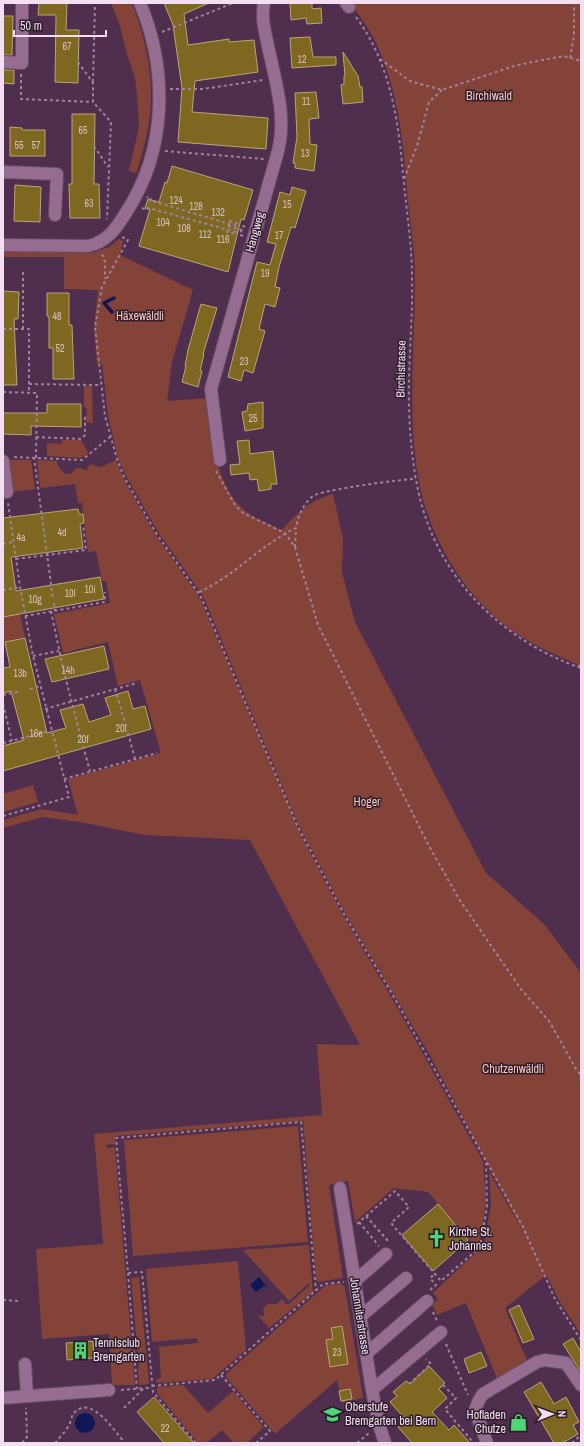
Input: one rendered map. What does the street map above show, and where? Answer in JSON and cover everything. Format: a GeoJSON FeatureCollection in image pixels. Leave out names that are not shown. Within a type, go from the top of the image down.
{"type":"FeatureCollection","features":[{"type":"Feature","properties":{"kind":"street"},"geometry":{"type":"LineString","coordinates":[[3,62],[22,63],[22,3]]}},
{"type":"Feature","properties":{"kind":"street"},"geometry":{"type":"LineString","coordinates":[[3,245],[88,246],[97,244],[113,232],[137,194],[148,170],[158,128],[159,88],[156,52],[140,3]]}},
{"type":"Feature","properties":{"kind":"street","name":"Hangweg"},"geometry":{"type":"LineString","coordinates":[[217,462],[211,389],[278,151],[282,124],[263,23],[264,3]]}},
{"type":"Feature","properties":{"kind":"street"},"geometry":{"type":"LineString","coordinates":[[3,172],[56,174],[55,215]]}},
{"type":"Feature","properties":{"kind":"street"},"geometry":{"type":"LineString","coordinates":[[5,459],[7,492]]}},
{"type":"Feature","properties":{"kind":"street","name":"Johanniterstrasse"},"geometry":{"type":"LineString","coordinates":[[340,1188],[372,1390],[379,1424],[385,1443]]}},
{"type":"Feature","properties":{"kind":"street"},"geometry":{"type":"LineString","coordinates":[[355,1281],[390,1251]]}},
{"type":"Feature","properties":{"kind":"street"},"geometry":{"type":"LineString","coordinates":[[360,1317],[406,1278]]}},
{"type":"Feature","properties":{"kind":"street"},"geometry":{"type":"LineString","coordinates":[[366,1354],[427,1301]]}},
{"type":"Feature","properties":{"kind":"street"},"geometry":{"type":"LineString","coordinates":[[372,1390],[441,1332]]}},
{"type":"Feature","properties":{"kind":"street"},"geometry":{"type":"LineString","coordinates":[[487,1443],[475,1410],[480,1397],[497,1385],[537,1362],[545,1360],[566,1363],[581,1384]]}},
{"type":"Feature","properties":{"kind":"street"},"geometry":{"type":"LineString","coordinates":[[25,1364],[28,1376],[28,1396]]}},
{"type":"Feature","properties":{"kind":"street"},"geometry":{"type":"LineString","coordinates":[[3,1398],[109,1390]]}},
{"type":"Feature","properties":{"kind":"path"},"geometry":{"type":"LineString","coordinates":[[95,3],[93,102],[111,122],[106,217],[113,232]]}},
{"type":"Feature","properties":{"kind":"path"},"geometry":{"type":"LineString","coordinates":[[167,30],[233,3]]}},
{"type":"Feature","properties":{"kind":"path"},"geometry":{"type":"LineString","coordinates":[[570,58],[574,36],[574,3]]}},
{"type":"Feature","properties":{"kind":"path","name":"Birchistrasse"},"geometry":{"type":"LineString","coordinates":[[348,5],[363,26],[386,75],[399,130],[412,276],[409,405],[416,479],[422,506],[433,536],[454,575],[478,604],[512,634],[548,656],[581,668]]}},
{"type":"Feature","properties":{"kind":"path"},"geometry":{"type":"LineString","coordinates":[[404,180],[417,146],[429,102],[442,90],[514,66],[564,56],[581,61]]}},
{"type":"Feature","properties":{"kind":"path"},"geometry":{"type":"LineString","coordinates":[[379,58],[410,81],[442,90]]}},
{"type":"Feature","properties":{"kind":"path"},"geometry":{"type":"LineString","coordinates":[[78,62],[93,83]]}},
{"type":"Feature","properties":{"kind":"path"},"geometry":{"type":"LineString","coordinates":[[22,63],[21,99],[93,102]]}},
{"type":"Feature","properties":{"kind":"path"},"geometry":{"type":"LineString","coordinates":[[175,89],[203,89],[274,78]]}},
{"type":"Feature","properties":{"kind":"path"},"geometry":{"type":"LineString","coordinates":[[94,146],[109,167]]}},
{"type":"Feature","properties":{"kind":"path"},"geometry":{"type":"LineString","coordinates":[[173,151],[267,159],[267,150],[278,151]]}},
{"type":"Feature","properties":{"kind":"path"},"geometry":{"type":"LineString","coordinates":[[156,210],[214,226],[221,228],[228,230],[236,232],[235,234],[227,232],[228,226],[230,221],[238,224],[238,226],[230,224],[223,222],[216,220],[209,218],[159,203]]}},
{"type":"Feature","properties":{"kind":"path"},"geometry":{"type":"LineString","coordinates":[[228,226],[242,230]]}},
{"type":"Feature","properties":{"kind":"path"},"geometry":{"type":"LineString","coordinates":[[128,240],[105,280],[97,309],[95,327],[105,416],[110,437],[124,477],[160,539],[199,592],[297,825],[345,916],[391,992],[522,1225],[556,1299],[581,1340]]}},
{"type":"Feature","properties":{"kind":"path"},"geometry":{"type":"LineString","coordinates":[[97,244],[105,262],[105,280]]}},
{"type":"Feature","properties":{"kind":"path"},"geometry":{"type":"LineString","coordinates":[[23,269],[23,329]]}},
{"type":"Feature","properties":{"kind":"path"},"geometry":{"type":"LineString","coordinates":[[3,329],[29,329],[29,392]]}},
{"type":"Feature","properties":{"kind":"path"},"geometry":{"type":"LineString","coordinates":[[29,384],[101,385]]}},
{"type":"Feature","properties":{"kind":"path"},"geometry":{"type":"LineString","coordinates":[[3,392],[37,392],[35,458],[46,555],[53,599]]}},
{"type":"Feature","properties":{"kind":"path"},"geometry":{"type":"LineString","coordinates":[[36,437],[81,439],[84,435],[85,414]]}},
{"type":"Feature","properties":{"kind":"path"},"geometry":{"type":"LineString","coordinates":[[5,459],[35,458],[82,460],[110,437]]}},
{"type":"Feature","properties":{"kind":"path"},"geometry":{"type":"LineString","coordinates":[[217,462],[235,505],[244,513],[285,533],[295,547],[318,625],[429,846],[459,899],[520,988],[549,1021],[576,1069],[581,1075]]}},
{"type":"Feature","properties":{"kind":"path"},"geometry":{"type":"LineString","coordinates":[[295,547],[296,528],[301,512],[317,494],[400,479],[416,479]]}},
{"type":"Feature","properties":{"kind":"path"},"geometry":{"type":"LineString","coordinates":[[3,816],[69,797],[32,656],[24,616],[7,492]]}},
{"type":"Feature","properties":{"kind":"path"},"geometry":{"type":"LineString","coordinates":[[16,559],[86,550],[83,525]]}},
{"type":"Feature","properties":{"kind":"path"},"geometry":{"type":"LineString","coordinates":[[199,592],[217,584],[273,540],[296,528]]}},
{"type":"Feature","properties":{"kind":"path"},"geometry":{"type":"LineString","coordinates":[[3,544],[13,542]]}},
{"type":"Feature","properties":{"kind":"path"},"geometry":{"type":"LineString","coordinates":[[3,590],[20,587]]}},
{"type":"Feature","properties":{"kind":"path"},"geometry":{"type":"LineString","coordinates":[[24,616],[105,602],[105,592]]}},
{"type":"Feature","properties":{"kind":"path"},"geometry":{"type":"LineString","coordinates":[[54,603],[55,611]]}},
{"type":"Feature","properties":{"kind":"path"},"geometry":{"type":"LineString","coordinates":[[51,611],[64,672]]}},
{"type":"Feature","properties":{"kind":"path"},"geometry":{"type":"LineString","coordinates":[[32,656],[59,651]]}},
{"type":"Feature","properties":{"kind":"path"},"geometry":{"type":"LineString","coordinates":[[578,667],[581,664]]}},
{"type":"Feature","properties":{"kind":"path"},"geometry":{"type":"LineString","coordinates":[[65,676],[82,742]]}},
{"type":"Feature","properties":{"kind":"path"},"geometry":{"type":"LineString","coordinates":[[45,709],[137,683]]}},
{"type":"Feature","properties":{"kind":"path"},"geometry":{"type":"LineString","coordinates":[[30,689],[40,686]]}},
{"type":"Feature","properties":{"kind":"path"},"geometry":{"type":"LineString","coordinates":[[115,689],[127,729]]}},
{"type":"Feature","properties":{"kind":"path"},"geometry":{"type":"LineString","coordinates":[[3,696],[21,691]]}},
{"type":"Feature","properties":{"kind":"path"},"geometry":{"type":"LineString","coordinates":[[3,704],[12,741]]}},
{"type":"Feature","properties":{"kind":"path"},"geometry":{"type":"LineString","coordinates":[[3,744],[51,731]]}},
{"type":"Feature","properties":{"kind":"path"},"geometry":{"type":"LineString","coordinates":[[128,733],[135,759]]}},
{"type":"Feature","properties":{"kind":"path"},"geometry":{"type":"LineString","coordinates":[[83,746],[90,771]]}},
{"type":"Feature","properties":{"kind":"path"},"geometry":{"type":"LineString","coordinates":[[64,779],[157,752]]}},
{"type":"Feature","properties":{"kind":"path"},"geometry":{"type":"LineString","coordinates":[[137,1389],[116,1138],[301,1122],[316,1291]]}},
{"type":"Feature","properties":{"kind":"path"},"geometry":{"type":"LineString","coordinates":[[347,1232],[395,1190],[409,1207],[391,1223],[441,1281],[478,1249],[487,1208],[486,1162]]}},
{"type":"Feature","properties":{"kind":"path"},"geometry":{"type":"LineString","coordinates":[[366,1216],[390,1251]]}},
{"type":"Feature","properties":{"kind":"path"},"geometry":{"type":"LineString","coordinates":[[128,1273],[142,1272],[153,1392],[196,1443]]}},
{"type":"Feature","properties":{"kind":"path"},"geometry":{"type":"LineString","coordinates":[[435,1274],[430,1278],[436,1285]]}},
{"type":"Feature","properties":{"kind":"path"},"geometry":{"type":"LineString","coordinates":[[122,1390],[215,1380],[323,1284],[355,1281]]}},
{"type":"Feature","properties":{"kind":"path"},"geometry":{"type":"LineString","coordinates":[[3,1300],[20,1301]]}},
{"type":"Feature","properties":{"kind":"path"},"geometry":{"type":"LineString","coordinates":[[409,1384],[431,1364],[419,1350]]}},
{"type":"Feature","properties":{"kind":"path"},"geometry":{"type":"LineString","coordinates":[[221,1375],[270,1431],[256,1443]]}},
{"type":"Feature","properties":{"kind":"path"},"geometry":{"type":"LineString","coordinates":[[443,1385],[456,1398],[445,1409],[475,1443]]}},
{"type":"Feature","properties":{"kind":"path"},"geometry":{"type":"LineString","coordinates":[[124,1408],[144,1388]]}},
{"type":"Feature","properties":{"kind":"path"},"geometry":{"type":"LineString","coordinates":[[22,1443],[27,1437],[26,1409],[28,1396]]}},
{"type":"Feature","properties":{"kind":"path"},"geometry":{"type":"LineString","coordinates":[[55,1443],[71,1422],[74,1413],[77,1410],[88,1407],[98,1412],[125,1443]]}},
{"type":"Feature","properties":{"kind":"path"},"geometry":{"type":"LineString","coordinates":[[357,1443],[368,1434]]}},
{"type":"Feature","properties":{"kind":"path"},"geometry":{"type":"LineString","coordinates":[[572,1443],[581,1435]]}},
{"type":"Feature","properties":{"kind":"green space"},"geometry":{"type":"Polygon","coordinates":[[[111,3],[132,3],[140,26],[149,67],[151,88],[148,129],[136,173],[129,171],[139,127],[135,78],[120,26],[111,3]]]}},
{"type":"Feature","properties":{"kind":"green space","name":"Birchiwald"},"geometry":{"type":"Polygon","coordinates":[[[351,3],[581,3],[581,666],[530,642],[496,618],[464,583],[439,542],[430,520],[418,476],[413,427],[412,377],[415,268],[400,122],[391,84],[377,45],[351,3]]]}},
{"type":"Feature","properties":{"kind":"green space","name":"Hoger"},"geometry":{"type":"Polygon","coordinates":[[[119,239],[123,241],[120,255],[193,290],[172,362],[167,401],[208,398],[216,457],[220,471],[233,497],[246,512],[256,518],[282,530],[304,508],[317,500],[333,494],[343,539],[342,572],[355,622],[486,873],[544,924],[581,973],[581,1334],[560,1302],[546,1275],[505,1308],[528,1363],[498,1381],[466,1303],[437,1315],[432,1304],[438,1299],[433,1293],[484,1245],[491,1204],[489,1171],[530,1244],[428,1052],[346,915],[298,824],[203,596],[158,532],[118,459],[108,415],[102,364],[97,364],[94,327],[98,290],[64,289],[64,257],[3,257],[3,251],[92,253],[109,247],[119,239]]]}},
{"type":"Feature","properties":{"kind":"green space"},"geometry":{"type":"Polygon","coordinates":[[[84,386],[92,386],[93,423],[86,422],[87,408],[84,407],[84,386]]]}},
{"type":"Feature","properties":{"kind":"green space"},"geometry":{"type":"Polygon","coordinates":[[[62,440],[81,440],[88,453],[81,458],[47,456],[47,443],[62,444],[62,440]]]}},
{"type":"Feature","properties":{"kind":"green space"},"geometry":{"type":"Polygon","coordinates":[[[7,460],[31,460],[35,489],[11,492],[7,460]]]}},
{"type":"Feature","properties":{"kind":"green space"},"geometry":{"type":"Polygon","coordinates":[[[37,460],[57,461],[58,466],[65,474],[72,473],[76,468],[81,468],[86,471],[90,464],[101,467],[116,460],[123,478],[155,534],[200,598],[302,837],[344,917],[389,993],[483,1161],[486,1204],[480,1239],[476,1248],[428,1192],[394,1188],[355,1222],[348,1181],[329,1185],[343,1278],[318,1282],[316,1280],[303,1121],[115,1136],[115,1144],[106,1145],[107,1148],[115,1147],[135,1385],[112,1385],[109,1334],[42,1339],[36,1249],[103,1244],[94,1134],[322,1115],[317,1044],[360,1045],[250,840],[144,835],[80,822],[42,817],[3,828],[3,820],[42,809],[78,815],[68,779],[161,753],[140,680],[118,686],[108,642],[63,653],[54,614],[110,603],[106,581],[102,581],[96,551],[88,552],[82,503],[78,503],[75,484],[40,488],[37,460]]]}},
{"type":"Feature","properties":{"kind":"green space"},"geometry":{"type":"Polygon","coordinates":[[[20,614],[25,637],[3,642],[3,617],[20,614]]]}},
{"type":"Feature","properties":{"kind":"green space"},"geometry":{"type":"Polygon","coordinates":[[[33,785],[38,802],[3,812],[3,794],[33,785]]]}},
{"type":"Feature","properties":{"kind":"green space"},"geometry":{"type":"Polygon","coordinates":[[[298,1126],[308,1242],[133,1256],[124,1140],[298,1126]]]}},
{"type":"Feature","properties":{"kind":"green space"},"geometry":{"type":"Polygon","coordinates":[[[309,1245],[313,1292],[269,1328],[258,1316],[259,1314],[261,1317],[264,1315],[263,1308],[268,1304],[277,1304],[282,1299],[286,1304],[289,1304],[310,1285],[308,1284],[289,1301],[243,1250],[309,1245]]]}},
{"type":"Feature","properties":{"kind":"green space"},"geometry":{"type":"Polygon","coordinates":[[[238,1261],[246,1350],[212,1379],[157,1383],[156,1379],[161,1378],[159,1347],[198,1343],[197,1338],[152,1342],[146,1269],[238,1261]]]}},
{"type":"Feature","properties":{"kind":"green space"},"geometry":{"type":"Polygon","coordinates":[[[139,1277],[149,1384],[139,1385],[139,1368],[131,1278],[139,1277]]]}},
{"type":"Feature","properties":{"kind":"green space"},"geometry":{"type":"Polygon","coordinates":[[[342,1284],[345,1288],[363,1398],[342,1403],[337,1380],[275,1434],[226,1377],[226,1374],[326,1285],[342,1284]]]}},
{"type":"Feature","properties":{"kind":"green space"},"geometry":{"type":"Polygon","coordinates":[[[183,1385],[208,1413],[233,1391],[264,1427],[247,1443],[234,1443],[222,1430],[206,1443],[198,1443],[157,1393],[157,1388],[159,1387],[183,1385]]]}},
{"type":"Feature","properties":{"kind":"shaded area"},"geometry":{"type":"Polygon","coordinates":[[[259,1277],[268,1288],[264,1286],[256,1292],[250,1285],[259,1277]]]}},
{"type":"Feature","properties":{"kind":"shaded area"},"geometry":{"type":"Polygon","coordinates":[[[85,1413],[92,1416],[95,1423],[92,1430],[85,1433],[78,1430],[75,1423],[78,1416],[85,1413]]]}},
{"type":"Feature","properties":{"kind":"building"},"geometry":{"type":"Polygon","coordinates":[[[39,3],[67,3],[66,30],[79,30],[78,83],[55,82],[56,15],[38,15],[39,3]]]}},
{"type":"Feature","properties":{"kind":"building"},"geometry":{"type":"Polygon","coordinates":[[[164,3],[209,3],[184,14],[188,45],[229,39],[229,42],[254,40],[258,72],[195,81],[192,112],[268,118],[266,149],[178,142],[182,88],[173,25],[164,3]]]}},
{"type":"Feature","properties":{"kind":"building"},"geometry":{"type":"Polygon","coordinates":[[[290,3],[312,3],[312,9],[321,8],[322,23],[307,24],[306,18],[291,20],[290,3]]]}},
{"type":"Feature","properties":{"kind":"building"},"geometry":{"type":"Polygon","coordinates":[[[3,16],[13,16],[12,55],[3,55],[3,16]]]}},
{"type":"Feature","properties":{"kind":"building"},"geometry":{"type":"Polygon","coordinates":[[[310,37],[313,57],[336,57],[336,65],[292,68],[290,38],[310,37]]]}},
{"type":"Feature","properties":{"kind":"building"},"geometry":{"type":"Polygon","coordinates":[[[343,52],[358,76],[360,87],[362,87],[363,102],[343,104],[341,85],[344,84],[345,76],[343,52]]]}},
{"type":"Feature","properties":{"kind":"building"},"geometry":{"type":"Polygon","coordinates":[[[3,70],[14,70],[14,84],[3,83],[3,70]]]}},
{"type":"Feature","properties":{"kind":"building"},"geometry":{"type":"Polygon","coordinates":[[[316,92],[319,118],[309,119],[310,144],[317,145],[314,171],[295,168],[295,163],[293,163],[297,137],[295,93],[316,92]]]}},
{"type":"Feature","properties":{"kind":"building"},"geometry":{"type":"Polygon","coordinates":[[[72,114],[95,114],[94,184],[99,184],[100,218],[70,218],[69,184],[72,184],[72,114]]]}},
{"type":"Feature","properties":{"kind":"building"},"geometry":{"type":"Polygon","coordinates":[[[10,127],[22,128],[22,130],[45,130],[45,156],[10,156],[10,127]]]}},
{"type":"Feature","properties":{"kind":"building"},"geometry":{"type":"Polygon","coordinates":[[[172,166],[253,190],[244,220],[241,219],[228,272],[139,246],[150,209],[145,208],[148,199],[159,202],[172,166]]]}},
{"type":"Feature","properties":{"kind":"building"},"geometry":{"type":"Polygon","coordinates":[[[15,185],[41,187],[40,222],[14,221],[15,185]]]}},
{"type":"Feature","properties":{"kind":"building"},"geometry":{"type":"Polygon","coordinates":[[[292,187],[306,191],[295,228],[291,227],[279,267],[275,287],[280,288],[275,307],[265,304],[259,329],[265,331],[253,373],[244,370],[241,381],[228,377],[257,262],[270,265],[276,244],[267,242],[280,192],[290,195],[292,187]]]}},
{"type":"Feature","properties":{"kind":"building"},"geometry":{"type":"Polygon","coordinates":[[[3,291],[19,292],[18,319],[14,319],[17,385],[3,385],[3,291]]]}},
{"type":"Feature","properties":{"kind":"building"},"geometry":{"type":"Polygon","coordinates":[[[47,293],[69,293],[69,325],[72,325],[74,379],[53,379],[53,348],[49,348],[47,293]]]}},
{"type":"Feature","properties":{"kind":"building"},"geometry":{"type":"Polygon","coordinates":[[[201,304],[217,308],[203,354],[200,371],[202,371],[198,387],[182,382],[188,350],[201,304]]]}},
{"type":"Feature","properties":{"kind":"building"},"geometry":{"type":"Polygon","coordinates":[[[263,402],[263,428],[245,431],[242,412],[247,411],[248,404],[263,402]]]}},
{"type":"Feature","properties":{"kind":"building"},"geometry":{"type":"Polygon","coordinates":[[[47,404],[81,404],[81,427],[31,426],[31,435],[3,434],[3,413],[47,413],[47,404]]]}},
{"type":"Feature","properties":{"kind":"building"},"geometry":{"type":"Polygon","coordinates":[[[249,440],[250,454],[273,451],[277,484],[271,484],[271,489],[259,491],[257,479],[250,480],[249,473],[231,475],[230,465],[240,464],[237,441],[249,440]]]}},
{"type":"Feature","properties":{"kind":"building"},"geometry":{"type":"Polygon","coordinates":[[[78,509],[79,514],[83,514],[84,523],[80,524],[83,548],[11,557],[16,591],[100,577],[104,599],[3,617],[3,518],[78,509]]]}},
{"type":"Feature","properties":{"kind":"building"},"geometry":{"type":"Polygon","coordinates":[[[25,638],[47,733],[66,728],[60,710],[83,704],[89,722],[111,715],[105,698],[128,691],[133,709],[145,706],[151,729],[3,771],[3,746],[24,740],[11,691],[3,693],[3,668],[10,667],[5,642],[25,638]]]}},
{"type":"Feature","properties":{"kind":"building"},"geometry":{"type":"Polygon","coordinates":[[[104,646],[109,669],[52,682],[45,659],[104,646]]]}},
{"type":"Feature","properties":{"kind":"building"},"geometry":{"type":"Polygon","coordinates":[[[438,1204],[468,1240],[433,1271],[402,1235],[438,1204]]]}},
{"type":"Feature","properties":{"kind":"building"},"geometry":{"type":"Polygon","coordinates":[[[519,1305],[534,1339],[523,1343],[509,1310],[519,1305]]]}},
{"type":"Feature","properties":{"kind":"building"},"geometry":{"type":"Polygon","coordinates":[[[342,1326],[348,1364],[330,1367],[326,1340],[333,1339],[331,1328],[342,1326]]]}},
{"type":"Feature","properties":{"kind":"building"},"geometry":{"type":"Polygon","coordinates":[[[573,1338],[581,1352],[581,1372],[563,1344],[573,1338]]]}},
{"type":"Feature","properties":{"kind":"building","name":"Tennisclub Bremgarten"},"geometry":{"type":"Polygon","coordinates":[[[93,1341],[94,1358],[67,1360],[66,1343],[93,1341]]]}},
{"type":"Feature","properties":{"kind":"building"},"geometry":{"type":"Polygon","coordinates":[[[481,1352],[487,1366],[469,1373],[464,1359],[481,1352]]]}},
{"type":"Feature","properties":{"kind":"building"},"geometry":{"type":"Polygon","coordinates":[[[429,1366],[445,1383],[439,1389],[447,1398],[432,1412],[449,1430],[454,1425],[470,1443],[412,1443],[398,1427],[406,1420],[390,1402],[397,1396],[393,1392],[406,1381],[410,1384],[429,1366]]]}},
{"type":"Feature","properties":{"kind":"building"},"geometry":{"type":"Polygon","coordinates":[[[541,1382],[554,1404],[566,1397],[579,1422],[573,1425],[578,1434],[562,1443],[554,1443],[524,1392],[541,1382]]]}},
{"type":"Feature","properties":{"kind":"building"},"geometry":{"type":"Polygon","coordinates":[[[350,1389],[352,1399],[341,1401],[339,1391],[350,1389]]]}},
{"type":"Feature","properties":{"kind":"building"},"geometry":{"type":"Polygon","coordinates":[[[154,1397],[194,1443],[164,1443],[137,1412],[154,1397]]]}},
{"type":"Feature","properties":{"kind":"waterway"},"geometry":{"type":"LineString","coordinates":[[112,312],[104,303],[114,298]]}},
{"type":"Feature","properties":{"kind":"place","name":"Kirche St. Johannes"},"geometry":{"type":"Point","coordinates":[436,1239]}},
{"type":"Feature","properties":{"kind":"place","name":"Tennisclub Bremgarten"},"geometry":{"type":"Point","coordinates":[80,1350]}},
{"type":"Feature","properties":{"kind":"place","name":"Oberstufe Bremgarten bei Bern"},"geometry":{"type":"Point","coordinates":[332,1414]}},
{"type":"Feature","properties":{"kind":"place","name":"Hofladen Chutze"},"geometry":{"type":"Point","coordinates":[519,1422]}},
{"type":"Feature","properties":{"kind":"park label","name":"Häxewäldli"},"geometry":{"type":"Point","coordinates":[140,316]}},
{"type":"Feature","properties":{"kind":"park label","name":"Chutzenwäldli"},"geometry":{"type":"Point","coordinates":[513,1069]}}]}
